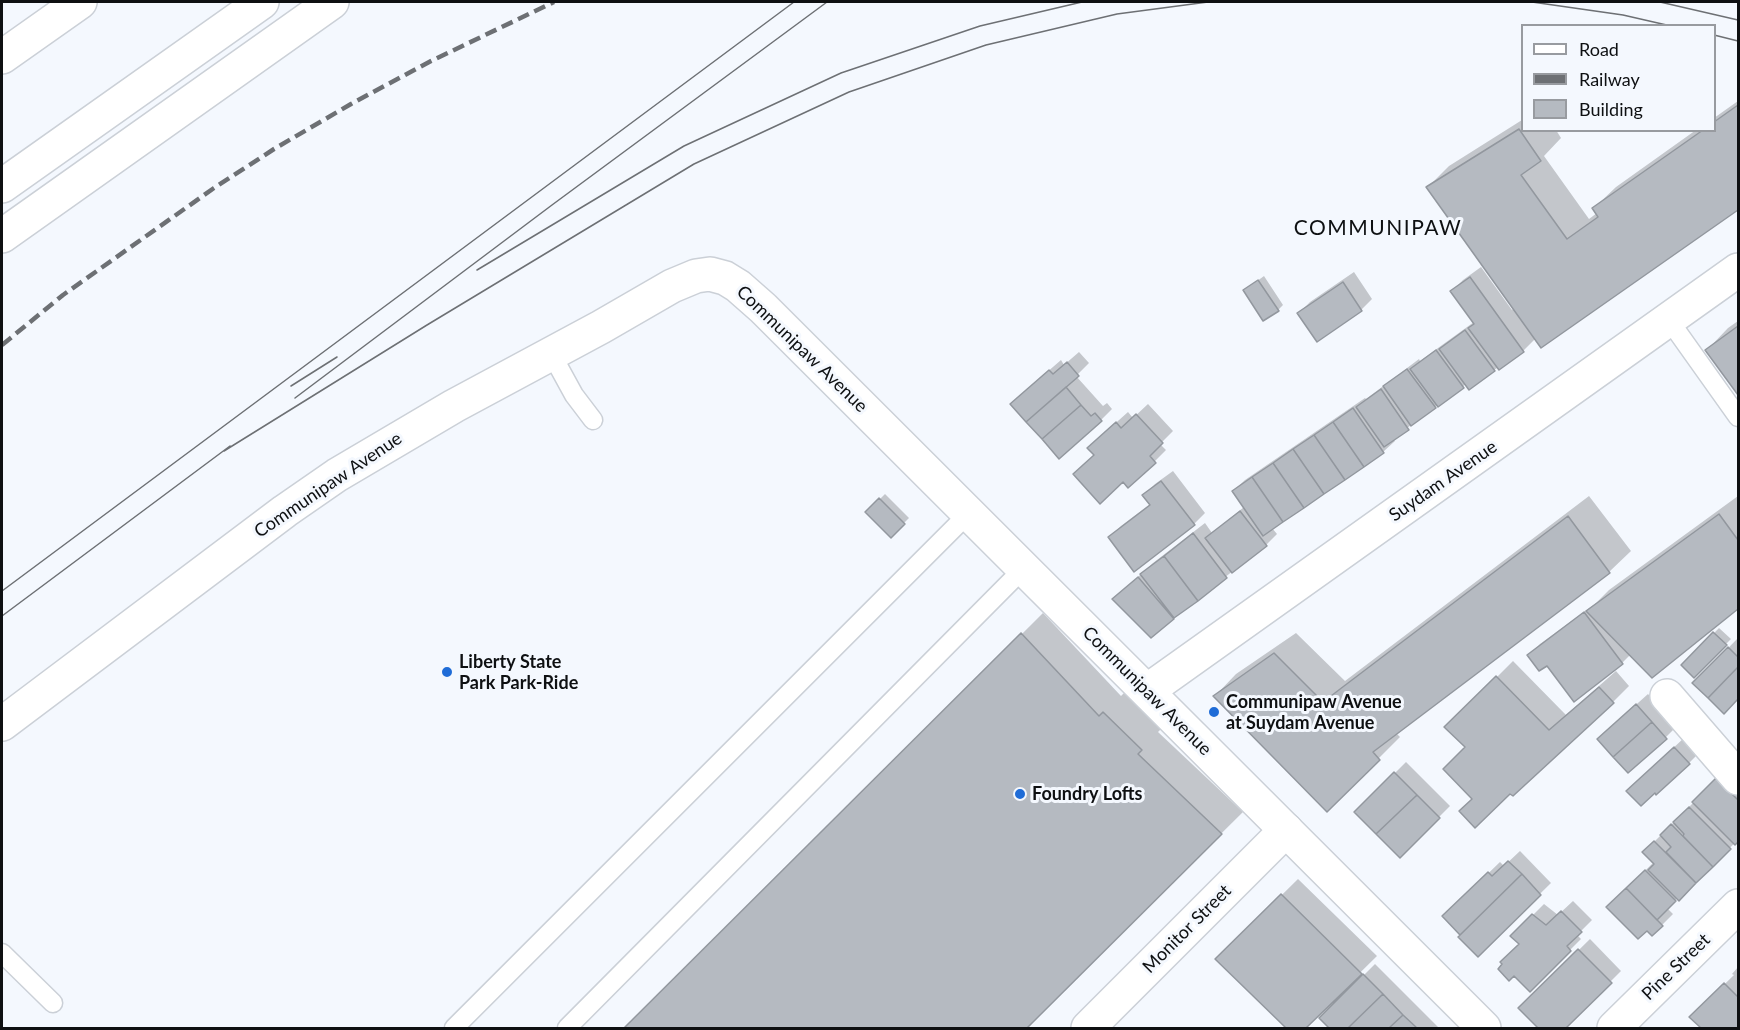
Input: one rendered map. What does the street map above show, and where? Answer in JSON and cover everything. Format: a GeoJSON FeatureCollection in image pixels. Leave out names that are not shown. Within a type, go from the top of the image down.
{"type":"FeatureCollection","features":[{"type":"Feature","properties":{"kind":"main road"},"geometry":{"type":"LineString","coordinates":[[2,57],[80,2]]}},
{"type":"Feature","properties":{"kind":"main road"},"geometry":{"type":"LineString","coordinates":[[2,186],[262,2]]}},
{"type":"Feature","properties":{"kind":"main road"},"geometry":{"type":"LineString","coordinates":[[2,236],[332,2]]}},
{"type":"Feature","properties":{"kind":"main road","name":"Suydam Avenue"},"geometry":{"type":"LineString","coordinates":[[1146,691],[1738,270]]}},
{"type":"Feature","properties":{"kind":"main road","name":"Communipaw Avenue"},"geometry":{"type":"LineString","coordinates":[[7,718],[285,511],[338,475],[434,417],[683,280],[710,274],[725,278],[757,302],[1484,1029]]}},
{"type":"Feature","properties":{"kind":"main road"},"geometry":{"type":"LineString","coordinates":[[1667,696],[1738,778]]}},
{"type":"Feature","properties":{"kind":"main road","name":"Monitor Street"},"geometry":{"type":"LineString","coordinates":[[1088,1029],[1286,830]]}},
{"type":"Feature","properties":{"kind":"main road","name":"Pine Street"},"geometry":{"type":"LineString","coordinates":[[1614,1029],[1738,906]]}},
{"type":"Feature","properties":{"kind":"lane"},"geometry":{"type":"LineString","coordinates":[[1669,320],[1738,417]]}},
{"type":"Feature","properties":{"kind":"lane"},"geometry":{"type":"LineString","coordinates":[[551,353],[574,395],[593,420]]}},
{"type":"Feature","properties":{"kind":"lane"},"geometry":{"type":"LineString","coordinates":[[454,1029],[969,513]]}},
{"type":"Feature","properties":{"kind":"lane"},"geometry":{"type":"LineString","coordinates":[[567,1029],[1024,568]]}},
{"type":"Feature","properties":{"kind":"lane"},"geometry":{"type":"LineString","coordinates":[[2,953],[53,1003]]}},
{"type":"Feature","properties":{"kind":"building"},"geometry":{"type":"Polygon","coordinates":[[[1738,105],[1738,210],[1541,348],[1426,187],[1519,129],[1541,161],[1521,175],[1567,239],[1598,217],[1592,208],[1700,132],[1716,132],[1716,121],[1738,105]]]}},
{"type":"Feature","properties":{"kind":"building"},"geometry":{"type":"Polygon","coordinates":[[[1470,277],[1524,352],[1499,370],[1468,328],[1474,324],[1450,291],[1470,277]]]}},
{"type":"Feature","properties":{"kind":"building"},"geometry":{"type":"Polygon","coordinates":[[[1258,280],[1279,311],[1263,321],[1243,290],[1258,280]]]}},
{"type":"Feature","properties":{"kind":"building"},"geometry":{"type":"Polygon","coordinates":[[[1343,282],[1362,311],[1317,342],[1297,313],[1343,282]]]}},
{"type":"Feature","properties":{"kind":"building"},"geometry":{"type":"Polygon","coordinates":[[[1738,326],[1738,395],[1705,350],[1738,326]]]}},
{"type":"Feature","properties":{"kind":"building"},"geometry":{"type":"Polygon","coordinates":[[[1465,330],[1495,371],[1469,390],[1439,349],[1465,330]]]}},
{"type":"Feature","properties":{"kind":"building"},"geometry":{"type":"Polygon","coordinates":[[[1436,350],[1464,388],[1438,407],[1410,369],[1436,350]]]}},
{"type":"Feature","properties":{"kind":"building"},"geometry":{"type":"Polygon","coordinates":[[[1067,362],[1079,376],[1026,422],[1010,404],[1049,370],[1053,374],[1067,362]]]}},
{"type":"Feature","properties":{"kind":"building"},"geometry":{"type":"Polygon","coordinates":[[[1407,369],[1436,408],[1411,426],[1383,386],[1407,369]]]}},
{"type":"Feature","properties":{"kind":"building"},"geometry":{"type":"Polygon","coordinates":[[[1066,387],[1081,405],[1042,439],[1026,422],[1066,387]]]}},
{"type":"Feature","properties":{"kind":"building"},"geometry":{"type":"Polygon","coordinates":[[[1381,389],[1409,430],[1384,447],[1356,407],[1381,389]]]}},
{"type":"Feature","properties":{"kind":"building"},"geometry":{"type":"Polygon","coordinates":[[[1081,405],[1091,416],[1095,413],[1102,421],[1059,459],[1042,439],[1081,405]]]}},
{"type":"Feature","properties":{"kind":"building"},"geometry":{"type":"Polygon","coordinates":[[[1353,408],[1384,453],[1364,467],[1333,422],[1353,408]]]}},
{"type":"Feature","properties":{"kind":"building"},"geometry":{"type":"Polygon","coordinates":[[[1136,414],[1163,443],[1150,456],[1156,463],[1128,488],[1123,482],[1100,504],[1073,474],[1094,455],[1087,448],[1116,422],[1121,428],[1136,414]]]}},
{"type":"Feature","properties":{"kind":"building"},"geometry":{"type":"Polygon","coordinates":[[[1333,422],[1364,467],[1345,480],[1314,435],[1333,422]]]}},
{"type":"Feature","properties":{"kind":"building"},"geometry":{"type":"Polygon","coordinates":[[[1314,435],[1345,480],[1324,494],[1293,449],[1314,435]]]}},
{"type":"Feature","properties":{"kind":"building"},"geometry":{"type":"Polygon","coordinates":[[[1293,449],[1324,494],[1304,508],[1273,463],[1293,449]]]}},
{"type":"Feature","properties":{"kind":"building"},"geometry":{"type":"Polygon","coordinates":[[[1273,463],[1304,508],[1283,522],[1252,477],[1273,463]]]}},
{"type":"Feature","properties":{"kind":"building"},"geometry":{"type":"Polygon","coordinates":[[[1252,477],[1283,522],[1263,536],[1232,491],[1252,477]]]}},
{"type":"Feature","properties":{"kind":"building"},"geometry":{"type":"Polygon","coordinates":[[[1161,481],[1195,525],[1134,572],[1108,537],[1150,505],[1142,495],[1161,481]]]}},
{"type":"Feature","properties":{"kind":"building"},"geometry":{"type":"Polygon","coordinates":[[[879,498],[905,524],[891,538],[865,512],[879,498]]]}},
{"type":"Feature","properties":{"kind":"building"},"geometry":{"type":"Polygon","coordinates":[[[1240,511],[1267,546],[1232,573],[1205,538],[1240,511]]]}},
{"type":"Feature","properties":{"kind":"building"},"geometry":{"type":"Polygon","coordinates":[[[1719,514],[1738,540],[1738,609],[1652,678],[1586,611],[1719,514]]]}},
{"type":"Feature","properties":{"kind":"building"},"geometry":{"type":"Polygon","coordinates":[[[1568,516],[1610,573],[1373,752],[1380,760],[1327,812],[1213,696],[1274,653],[1323,702],[1568,516]]]}},
{"type":"Feature","properties":{"kind":"building"},"geometry":{"type":"Polygon","coordinates":[[[1193,533],[1227,578],[1198,601],[1164,556],[1193,533]]]}},
{"type":"Feature","properties":{"kind":"building"},"geometry":{"type":"Polygon","coordinates":[[[1164,556],[1198,601],[1174,618],[1140,574],[1164,556]]]}},
{"type":"Feature","properties":{"kind":"building"},"geometry":{"type":"Polygon","coordinates":[[[1138,577],[1174,619],[1151,638],[1112,599],[1138,577]]]}},
{"type":"Feature","properties":{"kind":"building"},"geometry":{"type":"Polygon","coordinates":[[[1584,612],[1623,664],[1574,702],[1547,666],[1539,671],[1527,655],[1584,612]]]}},
{"type":"Feature","properties":{"kind":"building"},"geometry":{"type":"Polygon","coordinates":[[[1713,632],[1727,645],[1694,678],[1681,665],[1713,632]]]}},
{"type":"Feature","properties":{"kind":"building","name":"Foundry Lofts"},"geometry":{"type":"Polygon","coordinates":[[[1021,633],[1099,716],[1103,712],[1142,750],[1138,754],[1222,834],[1027,1028],[624,1028],[1021,633]]]}},
{"type":"Feature","properties":{"kind":"building"},"geometry":{"type":"Polygon","coordinates":[[[1728,647],[1738,657],[1738,667],[1708,698],[1692,683],[1728,647]]]}},
{"type":"Feature","properties":{"kind":"building"},"geometry":{"type":"Polygon","coordinates":[[[1738,667],[1738,699],[1724,714],[1708,698],[1738,667]]]}},
{"type":"Feature","properties":{"kind":"building"},"geometry":{"type":"Polygon","coordinates":[[[1496,676],[1549,730],[1599,687],[1614,703],[1513,796],[1510,794],[1475,828],[1459,811],[1472,799],[1443,769],[1465,747],[1444,727],[1496,676]]]}},
{"type":"Feature","properties":{"kind":"building"},"geometry":{"type":"Polygon","coordinates":[[[1636,704],[1652,722],[1613,757],[1597,739],[1636,704]]]}},
{"type":"Feature","properties":{"kind":"building"},"geometry":{"type":"Polygon","coordinates":[[[1652,722],[1667,739],[1628,773],[1613,757],[1652,722]]]}},
{"type":"Feature","properties":{"kind":"building"},"geometry":{"type":"Polygon","coordinates":[[[1674,747],[1690,764],[1641,806],[1626,791],[1674,747]]]}},
{"type":"Feature","properties":{"kind":"building"},"geometry":{"type":"Polygon","coordinates":[[[1394,772],[1417,795],[1376,834],[1354,812],[1394,772]]]}},
{"type":"Feature","properties":{"kind":"building"},"geometry":{"type":"Polygon","coordinates":[[[1716,778],[1738,800],[1738,842],[1735,845],[1692,802],[1716,778]]]}},
{"type":"Feature","properties":{"kind":"building"},"geometry":{"type":"Polygon","coordinates":[[[1417,795],[1440,818],[1400,858],[1376,834],[1417,795]]]}},
{"type":"Feature","properties":{"kind":"building"},"geometry":{"type":"Polygon","coordinates":[[[1689,807],[1731,849],[1713,867],[1683,836],[1684,834],[1673,822],[1689,807]]]}},
{"type":"Feature","properties":{"kind":"building"},"geometry":{"type":"Polygon","coordinates":[[[1671,824],[1713,867],[1696,883],[1666,852],[1671,847],[1660,835],[1671,824]]]}},
{"type":"Feature","properties":{"kind":"building"},"geometry":{"type":"Polygon","coordinates":[[[1654,841],[1696,883],[1679,901],[1648,870],[1654,864],[1642,852],[1654,841]]]}},
{"type":"Feature","properties":{"kind":"building"},"geometry":{"type":"Polygon","coordinates":[[[1508,861],[1522,874],[1460,935],[1442,916],[1488,872],[1492,876],[1508,861]]]}},
{"type":"Feature","properties":{"kind":"building"},"geometry":{"type":"Polygon","coordinates":[[[1645,870],[1676,901],[1657,920],[1626,888],[1645,870]]]}},
{"type":"Feature","properties":{"kind":"building"},"geometry":{"type":"Polygon","coordinates":[[[1522,874],[1541,895],[1478,957],[1458,937],[1522,874]]]}},
{"type":"Feature","properties":{"kind":"building"},"geometry":{"type":"Polygon","coordinates":[[[1626,888],[1663,926],[1652,936],[1647,931],[1638,939],[1606,907],[1626,888]]]}},
{"type":"Feature","properties":{"kind":"building"},"geometry":{"type":"Polygon","coordinates":[[[1281,894],[1362,974],[1306,1028],[1286,1028],[1215,959],[1281,894]]]}},
{"type":"Feature","properties":{"kind":"building"},"geometry":{"type":"Polygon","coordinates":[[[1561,911],[1582,932],[1567,946],[1571,951],[1530,992],[1514,976],[1509,981],[1498,969],[1502,964],[1500,962],[1519,944],[1510,936],[1532,914],[1546,925],[1561,911]]]}},
{"type":"Feature","properties":{"kind":"building"},"geometry":{"type":"Polygon","coordinates":[[[1578,949],[1612,983],[1566,1028],[1538,1028],[1518,1008],[1578,949]]]}},
{"type":"Feature","properties":{"kind":"building"},"geometry":{"type":"Polygon","coordinates":[[[1363,974],[1383,994],[1348,1028],[1329,1028],[1319,1018],[1363,974]]]}},
{"type":"Feature","properties":{"kind":"building"},"geometry":{"type":"Polygon","coordinates":[[[1724,983],[1738,997],[1738,1028],[1701,1028],[1689,1017],[1724,983]]]}},
{"type":"Feature","properties":{"kind":"building"},"geometry":{"type":"Polygon","coordinates":[[[1383,994],[1403,1015],[1389,1028],[1348,1028],[1383,994]]]}},
{"type":"Feature","properties":{"kind":"building"},"geometry":{"type":"Polygon","coordinates":[[[1403,1015],[1417,1028],[1389,1028],[1403,1015]]]}},
{"type":"Feature","properties":{"kind":"tram line"},"geometry":{"type":"LineString","coordinates":[[2,591],[794,2]]}},
{"type":"Feature","properties":{"kind":"tram line"},"geometry":{"type":"LineString","coordinates":[[295,398],[827,2]]}},
{"type":"Feature","properties":{"kind":"tram line"},"geometry":{"type":"LineString","coordinates":[[477,270],[684,146],[841,73],[980,26],[1082,2]]}},
{"type":"Feature","properties":{"kind":"tram line"},"geometry":{"type":"LineString","coordinates":[[224,451],[694,164],[849,92],[986,45],[1117,14],[1208,2]]}},
{"type":"Feature","properties":{"kind":"tram line"},"geometry":{"type":"LineString","coordinates":[[1532,2],[1623,15],[1662,24]]}},
{"type":"Feature","properties":{"kind":"tram line"},"geometry":{"type":"LineString","coordinates":[[1660,2],[1738,20]]}},
{"type":"Feature","properties":{"kind":"tram line"},"geometry":{"type":"LineString","coordinates":[[1716,36],[1738,41]]}},
{"type":"Feature","properties":{"kind":"tram line"},"geometry":{"type":"LineString","coordinates":[[291,386],[337,357]]}},
{"type":"Feature","properties":{"kind":"tram line"},"geometry":{"type":"LineString","coordinates":[[2,616],[230,446]]}},
{"type":"Feature","properties":{"kind":"railway"},"geometry":{"type":"LineString","coordinates":[[2,345],[63,295],[214,188],[274,149],[431,61],[554,2]]}},
{"type":"Feature","properties":{"kind":"place","name":"Liberty State Park Park-Ride"},"geometry":{"type":"Point","coordinates":[447,672]}},
{"type":"Feature","properties":{"kind":"place","name":"Communipaw Avenue at Suydam Avenue"},"geometry":{"type":"Point","coordinates":[1214,712]}},
{"type":"Feature","properties":{"kind":"place","name":"Foundry Lofts"},"geometry":{"type":"Point","coordinates":[1020,794]}},
{"type":"Feature","properties":{"kind":"district","name":"COMMUNIPAW"},"geometry":{"type":"Point","coordinates":[1378,228]}}]}
